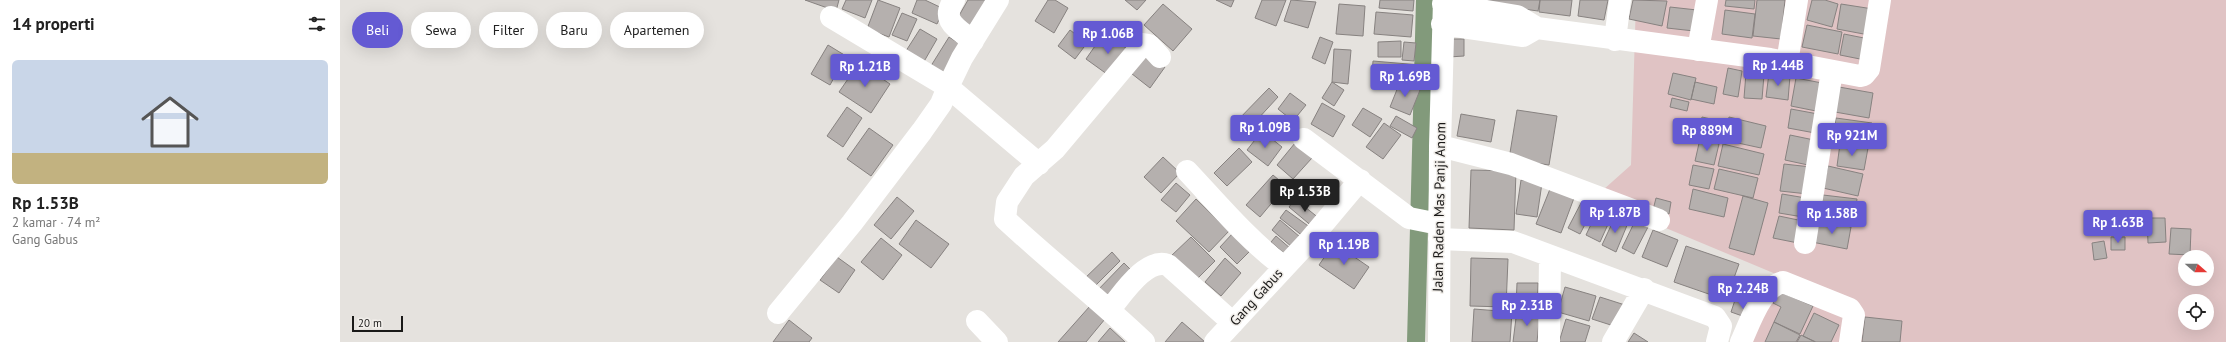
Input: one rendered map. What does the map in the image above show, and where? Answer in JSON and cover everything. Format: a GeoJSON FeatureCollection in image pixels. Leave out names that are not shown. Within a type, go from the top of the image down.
{"type":"FeatureCollection","features":[{"type":"Feature","properties":{"kind":"street"},"geometry":{"type":"LineString","coordinates":[[954,0],[949,8],[948,16],[950,22],[973,41]]}},
{"type":"Feature","properties":{"kind":"street"},"geometry":{"type":"LineString","coordinates":[[778,313],[852,223],[941,104],[948,87],[973,41],[998,0]]}},
{"type":"Feature","properties":{"kind":"street"},"geometry":{"type":"LineString","coordinates":[[1615,40],[1620,0]]}},
{"type":"Feature","properties":{"kind":"street"},"geometry":{"type":"LineString","coordinates":[[1698,50],[1707,0]]}},
{"type":"Feature","properties":{"kind":"street"},"geometry":{"type":"LineString","coordinates":[[1787,63],[1797,0]]}},
{"type":"Feature","properties":{"kind":"street"},"geometry":{"type":"LineString","coordinates":[[1443,9],[1518,16],[1537,28],[1787,63],[1860,76],[1868,73],[1880,0]]}},
{"type":"Feature","properties":{"kind":"street","name":"Jalan Raden Mas Panji Anom"},"geometry":{"type":"LineString","coordinates":[[1439,342],[1428,226],[1440,146],[1443,9]]}},
{"type":"Feature","properties":{"kind":"street"},"geometry":{"type":"LineString","coordinates":[[831,17],[948,87],[1039,164]]}},
{"type":"Feature","properties":{"kind":"street"},"geometry":{"type":"LineString","coordinates":[[1144,342],[1110,309],[1005,219],[1007,202],[1024,176],[1054,149],[1143,44],[1149,45],[1160,57]]}},
{"type":"Feature","properties":{"kind":"street"},"geometry":{"type":"LineString","coordinates":[[1805,243],[1832,72]]}},
{"type":"Feature","properties":{"kind":"street"},"geometry":{"type":"LineString","coordinates":[[1304,139],[1360,180],[1428,226],[1513,242],[1715,317],[1721,326],[1717,342]]}},
{"type":"Feature","properties":{"kind":"street"},"geometry":{"type":"LineString","coordinates":[[1440,146],[1511,164],[1659,220]]}},
{"type":"Feature","properties":{"kind":"street"},"geometry":{"type":"LineString","coordinates":[[1187,171],[1239,227],[1263,250],[1284,267]]}},
{"type":"Feature","properties":{"kind":"street","name":"Gang Gabus"},"geometry":{"type":"LineString","coordinates":[[1215,342],[1308,242],[1360,180]]}},
{"type":"Feature","properties":{"kind":"street"},"geometry":{"type":"LineString","coordinates":[[1549,342],[1550,256]]}},
{"type":"Feature","properties":{"kind":"street"},"geometry":{"type":"LineString","coordinates":[[1110,309],[1140,274],[1152,265],[1160,263],[1168,265],[1233,323]]}},
{"type":"Feature","properties":{"kind":"street"},"geometry":{"type":"LineString","coordinates":[[1741,342],[1765,293],[1776,284],[1783,282],[1850,309],[1854,315],[1850,342]]}},
{"type":"Feature","properties":{"kind":"street"},"geometry":{"type":"LineString","coordinates":[[1613,342],[1644,290]]}},
{"type":"Feature","properties":{"kind":"street"},"geometry":{"type":"LineString","coordinates":[[977,321],[996,342]]}},
{"type":"Feature","properties":{"kind":"shaded area"},"geometry":{"type":"Polygon","coordinates":[[[1636,0],[2226,0],[2226,342],[1748,342],[1783,277],[1594,198],[1631,165],[1636,0]]]}},
{"type":"Feature","properties":{"kind":"building"},"geometry":{"type":"Polygon","coordinates":[[[805,0],[839,0],[836,11],[805,0]]]}},
{"type":"Feature","properties":{"kind":"building"},"geometry":{"type":"Polygon","coordinates":[[[846,0],[872,0],[865,18],[842,9],[846,0]]]}},
{"type":"Feature","properties":{"kind":"building"},"geometry":{"type":"Polygon","coordinates":[[[878,0],[900,8],[889,37],[867,29],[878,0]]]}},
{"type":"Feature","properties":{"kind":"building"},"geometry":{"type":"Polygon","coordinates":[[[917,0],[925,0],[944,9],[937,24],[912,13],[917,0]]]}},
{"type":"Feature","properties":{"kind":"building"},"geometry":{"type":"Polygon","coordinates":[[[968,0],[985,0],[990,3],[974,29],[957,19],[968,0]]]}},
{"type":"Feature","properties":{"kind":"building"},"geometry":{"type":"Polygon","coordinates":[[[1048,0],[1055,0],[1068,8],[1054,33],[1035,21],[1048,0]]]}},
{"type":"Feature","properties":{"kind":"building"},"geometry":{"type":"Polygon","coordinates":[[[1125,0],[1146,0],[1137,10],[1125,0]]]}},
{"type":"Feature","properties":{"kind":"building"},"geometry":{"type":"Polygon","coordinates":[[[1216,0],[1234,0],[1231,7],[1216,0]]]}},
{"type":"Feature","properties":{"kind":"building"},"geometry":{"type":"Polygon","coordinates":[[[1262,0],[1286,0],[1276,26],[1255,18],[1262,0]]]}},
{"type":"Feature","properties":{"kind":"building"},"geometry":{"type":"Polygon","coordinates":[[[1291,0],[1316,2],[1308,28],[1284,21],[1291,0]]]}},
{"type":"Feature","properties":{"kind":"building"},"geometry":{"type":"Polygon","coordinates":[[[1380,0],[1414,0],[1413,11],[1379,8],[1380,0]]]}},
{"type":"Feature","properties":{"kind":"building"},"geometry":{"type":"Polygon","coordinates":[[[1473,0],[1540,0],[1538,11],[1473,2],[1473,0]]]}},
{"type":"Feature","properties":{"kind":"building"},"geometry":{"type":"Polygon","coordinates":[[[1540,0],[1572,0],[1570,16],[1539,12],[1540,0]]]}},
{"type":"Feature","properties":{"kind":"building"},"geometry":{"type":"Polygon","coordinates":[[[1580,0],[1608,0],[1604,20],[1578,16],[1580,0]]]}},
{"type":"Feature","properties":{"kind":"building"},"geometry":{"type":"Polygon","coordinates":[[[1633,0],[1667,1],[1662,26],[1629,19],[1633,0]]]}},
{"type":"Feature","properties":{"kind":"building"},"geometry":{"type":"Polygon","coordinates":[[[1726,0],[1755,0],[1754,9],[1725,6],[1726,0]]]}},
{"type":"Feature","properties":{"kind":"building"},"geometry":{"type":"Polygon","coordinates":[[[1757,0],[1785,0],[1781,39],[1753,36],[1757,0]]]}},
{"type":"Feature","properties":{"kind":"building"},"geometry":{"type":"Polygon","coordinates":[[[1812,0],[1825,0],[1838,4],[1832,27],[1807,20],[1812,0]]]}},
{"type":"Feature","properties":{"kind":"building"},"geometry":{"type":"Polygon","coordinates":[[[1163,4],[1192,29],[1173,51],[1144,25],[1163,4]]]}},
{"type":"Feature","properties":{"kind":"building"},"geometry":{"type":"Polygon","coordinates":[[[1339,4],[1365,6],[1363,36],[1336,34],[1339,4]]]}},
{"type":"Feature","properties":{"kind":"building"},"geometry":{"type":"Polygon","coordinates":[[[1841,4],[1873,9],[1869,35],[1837,29],[1841,4]]]}},
{"type":"Feature","properties":{"kind":"building"},"geometry":{"type":"Polygon","coordinates":[[[1670,7],[1697,10],[1694,31],[1667,28],[1670,7]]]}},
{"type":"Feature","properties":{"kind":"building"},"geometry":{"type":"Polygon","coordinates":[[[1725,10],[1755,14],[1752,38],[1722,34],[1725,10]]]}},
{"type":"Feature","properties":{"kind":"building"},"geometry":{"type":"Polygon","coordinates":[[[1376,12],[1413,15],[1411,37],[1374,34],[1376,12]]]}},
{"type":"Feature","properties":{"kind":"building"},"geometry":{"type":"Polygon","coordinates":[[[902,13],[917,19],[907,41],[892,35],[902,13]]]}},
{"type":"Feature","properties":{"kind":"building"},"geometry":{"type":"Polygon","coordinates":[[[1807,25],[1842,32],[1838,54],[1802,47],[1807,25]]]}},
{"type":"Feature","properties":{"kind":"building"},"geometry":{"type":"Polygon","coordinates":[[[920,29],[937,39],[922,65],[904,54],[920,29]]]}},
{"type":"Feature","properties":{"kind":"building"},"geometry":{"type":"Polygon","coordinates":[[[1070,30],[1087,43],[1075,59],[1058,46],[1070,30]]]}},
{"type":"Feature","properties":{"kind":"building"},"geometry":{"type":"Polygon","coordinates":[[[1104,33],[1129,50],[1111,77],[1086,59],[1104,33]]]}},
{"type":"Feature","properties":{"kind":"building"},"geometry":{"type":"Polygon","coordinates":[[[1844,34],[1869,39],[1865,60],[1840,55],[1844,34]]]}},
{"type":"Feature","properties":{"kind":"building"},"geometry":{"type":"Polygon","coordinates":[[[949,37],[965,47],[945,79],[929,69],[949,37]]]}},
{"type":"Feature","properties":{"kind":"building"},"geometry":{"type":"Polygon","coordinates":[[[1320,37],[1333,42],[1325,64],[1312,58],[1320,37]]]}},
{"type":"Feature","properties":{"kind":"building"},"geometry":{"type":"Polygon","coordinates":[[[1449,39],[1464,39],[1464,56],[1449,57],[1449,39]]]}},
{"type":"Feature","properties":{"kind":"building"},"geometry":{"type":"Polygon","coordinates":[[[1401,41],[1401,57],[1378,57],[1378,42],[1401,41]]]}},
{"type":"Feature","properties":{"kind":"building"},"geometry":{"type":"Polygon","coordinates":[[[1404,42],[1416,43],[1414,61],[1402,60],[1404,42]]]}},
{"type":"Feature","properties":{"kind":"building"},"geometry":{"type":"Polygon","coordinates":[[[828,45],[846,56],[830,85],[811,74],[828,45]]]}},
{"type":"Feature","properties":{"kind":"building"},"geometry":{"type":"Polygon","coordinates":[[[1334,49],[1351,50],[1348,84],[1332,82],[1334,49]]]}},
{"type":"Feature","properties":{"kind":"building"},"geometry":{"type":"Polygon","coordinates":[[[1142,50],[1165,67],[1150,88],[1127,70],[1142,50]]]}},
{"type":"Feature","properties":{"kind":"building"},"geometry":{"type":"Polygon","coordinates":[[[1373,61],[1420,65],[1418,82],[1372,77],[1373,61]]]}},
{"type":"Feature","properties":{"kind":"building"},"geometry":{"type":"Polygon","coordinates":[[[859,63],[890,84],[871,113],[839,92],[859,63]]]}},
{"type":"Feature","properties":{"kind":"building"},"geometry":{"type":"Polygon","coordinates":[[[1728,68],[1742,71],[1738,97],[1723,94],[1728,68]]]}},
{"type":"Feature","properties":{"kind":"building"},"geometry":{"type":"Polygon","coordinates":[[[1673,73],[1696,78],[1691,100],[1668,94],[1673,73]]]}},
{"type":"Feature","properties":{"kind":"building"},"geometry":{"type":"Polygon","coordinates":[[[1746,73],[1764,75],[1762,99],[1744,98],[1746,73]]]}},
{"type":"Feature","properties":{"kind":"building"},"geometry":{"type":"Polygon","coordinates":[[[1769,73],[1790,76],[1788,100],[1766,97],[1769,73]]]}},
{"type":"Feature","properties":{"kind":"building"},"geometry":{"type":"Polygon","coordinates":[[[1796,78],[1822,83],[1816,111],[1791,106],[1796,78]]]}},
{"type":"Feature","properties":{"kind":"building"},"geometry":{"type":"Polygon","coordinates":[[[1332,82],[1344,90],[1334,106],[1322,98],[1332,82]]]}},
{"type":"Feature","properties":{"kind":"building"},"geometry":{"type":"Polygon","coordinates":[[[1400,82],[1420,90],[1410,115],[1390,107],[1400,82]]]}},
{"type":"Feature","properties":{"kind":"building"},"geometry":{"type":"Polygon","coordinates":[[[1695,82],[1717,87],[1714,104],[1691,99],[1695,82]]]}},
{"type":"Feature","properties":{"kind":"building"},"geometry":{"type":"Polygon","coordinates":[[[1839,87],[1873,93],[1869,118],[1835,112],[1839,87]]]}},
{"type":"Feature","properties":{"kind":"building"},"geometry":{"type":"Polygon","coordinates":[[[1269,88],[1278,97],[1245,133],[1235,123],[1269,88]]]}},
{"type":"Feature","properties":{"kind":"building"},"geometry":{"type":"Polygon","coordinates":[[[1290,93],[1306,105],[1293,121],[1278,109],[1290,93]]]}},
{"type":"Feature","properties":{"kind":"building"},"geometry":{"type":"Polygon","coordinates":[[[1672,98],[1689,102],[1687,111],[1670,107],[1672,98]]]}},
{"type":"Feature","properties":{"kind":"building"},"geometry":{"type":"Polygon","coordinates":[[[1322,103],[1345,116],[1333,137],[1311,124],[1322,103]]]}},
{"type":"Feature","properties":{"kind":"building"},"geometry":{"type":"Polygon","coordinates":[[[847,107],[862,118],[843,147],[827,136],[847,107]]]}},
{"type":"Feature","properties":{"kind":"building"},"geometry":{"type":"Polygon","coordinates":[[[1363,108],[1382,119],[1370,137],[1352,125],[1363,108]]]}},
{"type":"Feature","properties":{"kind":"building"},"geometry":{"type":"Polygon","coordinates":[[[1791,109],[1818,114],[1815,133],[1788,128],[1791,109]]]}},
{"type":"Feature","properties":{"kind":"building"},"geometry":{"type":"Polygon","coordinates":[[[1517,110],[1557,116],[1549,165],[1509,159],[1517,110]]]}},
{"type":"Feature","properties":{"kind":"building"},"geometry":{"type":"Polygon","coordinates":[[[1461,114],[1495,120],[1491,142],[1457,136],[1461,114]]]}},
{"type":"Feature","properties":{"kind":"building"},"geometry":{"type":"Polygon","coordinates":[[[1396,116],[1417,128],[1412,138],[1390,126],[1396,116]]]}},
{"type":"Feature","properties":{"kind":"building"},"geometry":{"type":"Polygon","coordinates":[[[1702,117],[1724,122],[1720,139],[1698,135],[1702,117]]]}},
{"type":"Feature","properties":{"kind":"building"},"geometry":{"type":"Polygon","coordinates":[[[1729,117],[1766,126],[1761,148],[1724,140],[1729,117]]]}},
{"type":"Feature","properties":{"kind":"building"},"geometry":{"type":"Polygon","coordinates":[[[1836,118],[1872,123],[1869,142],[1833,137],[1836,118]]]}},
{"type":"Feature","properties":{"kind":"building"},"geometry":{"type":"Polygon","coordinates":[[[1384,123],[1401,135],[1383,159],[1366,147],[1384,123]]]}},
{"type":"Feature","properties":{"kind":"building"},"geometry":{"type":"Polygon","coordinates":[[[869,128],[893,145],[871,176],[847,159],[869,128]]]}},
{"type":"Feature","properties":{"kind":"building"},"geometry":{"type":"Polygon","coordinates":[[[1262,131],[1282,147],[1268,166],[1247,150],[1262,131]]]}},
{"type":"Feature","properties":{"kind":"building"},"geometry":{"type":"Polygon","coordinates":[[[1790,135],[1814,140],[1808,165],[1785,160],[1790,135]]]}},
{"type":"Feature","properties":{"kind":"building"},"geometry":{"type":"Polygon","coordinates":[[[1700,139],[1719,144],[1714,165],[1695,161],[1700,139]]]}},
{"type":"Feature","properties":{"kind":"building"},"geometry":{"type":"Polygon","coordinates":[[[1295,143],[1312,158],[1293,179],[1277,165],[1295,143]]]}},
{"type":"Feature","properties":{"kind":"building"},"geometry":{"type":"Polygon","coordinates":[[[1723,144],[1764,154],[1759,175],[1718,166],[1723,144]]]}},
{"type":"Feature","properties":{"kind":"building"},"geometry":{"type":"Polygon","coordinates":[[[1840,144],[1868,148],[1864,170],[1837,166],[1840,144]]]}},
{"type":"Feature","properties":{"kind":"building"},"geometry":{"type":"Polygon","coordinates":[[[1239,148],[1252,162],[1227,186],[1214,173],[1239,148]]]}},
{"type":"Feature","properties":{"kind":"building"},"geometry":{"type":"Polygon","coordinates":[[[1163,157],[1180,173],[1161,193],[1144,177],[1163,157]]]}},
{"type":"Feature","properties":{"kind":"building"},"geometry":{"type":"Polygon","coordinates":[[[1784,164],[1811,167],[1808,194],[1780,191],[1784,164]]]}},
{"type":"Feature","properties":{"kind":"building"},"geometry":{"type":"Polygon","coordinates":[[[1693,165],[1714,169],[1709,189],[1689,185],[1693,165]]]}},
{"type":"Feature","properties":{"kind":"building"},"geometry":{"type":"Polygon","coordinates":[[[1828,166],[1863,174],[1858,196],[1823,188],[1828,166]]]}},
{"type":"Feature","properties":{"kind":"building"},"geometry":{"type":"Polygon","coordinates":[[[1719,169],[1758,178],[1753,198],[1714,189],[1719,169]]]}},
{"type":"Feature","properties":{"kind":"building"},"geometry":{"type":"Polygon","coordinates":[[[1471,170],[1516,171],[1514,230],[1469,228],[1471,170]]]}},
{"type":"Feature","properties":{"kind":"building"},"geometry":{"type":"Polygon","coordinates":[[[1273,175],[1286,186],[1260,217],[1246,205],[1273,175]]]}},
{"type":"Feature","properties":{"kind":"building"},"geometry":{"type":"Polygon","coordinates":[[[1521,180],[1542,183],[1537,217],[1516,214],[1521,180]]]}},
{"type":"Feature","properties":{"kind":"building"},"geometry":{"type":"Polygon","coordinates":[[[1176,183],[1190,195],[1176,212],[1161,200],[1176,183]]]}},
{"type":"Feature","properties":{"kind":"building"},"geometry":{"type":"Polygon","coordinates":[[[1550,189],[1574,198],[1561,233],[1536,224],[1550,189]]]}},
{"type":"Feature","properties":{"kind":"building"},"geometry":{"type":"Polygon","coordinates":[[[1693,189],[1728,198],[1724,217],[1689,209],[1693,189]]]}},
{"type":"Feature","properties":{"kind":"building"},"geometry":{"type":"Polygon","coordinates":[[[1782,194],[1806,198],[1803,217],[1779,213],[1782,194]]]}},
{"type":"Feature","properties":{"kind":"building"},"geometry":{"type":"Polygon","coordinates":[[[1823,195],[1857,199],[1854,221],[1821,217],[1823,195]]]}},
{"type":"Feature","properties":{"kind":"building"},"geometry":{"type":"Polygon","coordinates":[[[1743,196],[1768,203],[1754,255],[1729,248],[1743,196]]]}},
{"type":"Feature","properties":{"kind":"building"},"geometry":{"type":"Polygon","coordinates":[[[897,197],[914,211],[891,239],[874,225],[897,197]]]}},
{"type":"Feature","properties":{"kind":"building"},"geometry":{"type":"Polygon","coordinates":[[[1656,198],[1671,202],[1669,214],[1653,210],[1656,198]]]}},
{"type":"Feature","properties":{"kind":"building"},"geometry":{"type":"Polygon","coordinates":[[[1196,199],[1229,231],[1209,252],[1176,221],[1196,199]]]}},
{"type":"Feature","properties":{"kind":"building"},"geometry":{"type":"Polygon","coordinates":[[[1295,199],[1320,219],[1314,228],[1289,207],[1295,199]]]}},
{"type":"Feature","properties":{"kind":"building"},"geometry":{"type":"Polygon","coordinates":[[[1581,203],[1593,209],[1580,234],[1568,228],[1581,203]]]}},
{"type":"Feature","properties":{"kind":"building"},"geometry":{"type":"Polygon","coordinates":[[[1286,210],[1311,228],[1304,237],[1280,218],[1286,210]]]}},
{"type":"Feature","properties":{"kind":"building"},"geometry":{"type":"Polygon","coordinates":[[[1596,214],[1610,220],[1600,242],[1586,235],[1596,214]]]}},
{"type":"Feature","properties":{"kind":"building"},"geometry":{"type":"Polygon","coordinates":[[[1779,216],[1803,221],[1798,243],[1773,238],[1779,216]]]}},
{"type":"Feature","properties":{"kind":"building"},"geometry":{"type":"Polygon","coordinates":[[[1615,217],[1628,223],[1616,252],[1602,245],[1615,217]]]}},
{"type":"Feature","properties":{"kind":"building"},"geometry":{"type":"Polygon","coordinates":[[[2147,218],[2165,218],[2166,242],[2148,243],[2147,218]]]}},
{"type":"Feature","properties":{"kind":"building"},"geometry":{"type":"Polygon","coordinates":[[[916,220],[949,244],[931,268],[899,244],[916,220]]]}},
{"type":"Feature","properties":{"kind":"building"},"geometry":{"type":"Polygon","coordinates":[[[1280,220],[1300,237],[1292,247],[1272,230],[1280,220]]]}},
{"type":"Feature","properties":{"kind":"building"},"geometry":{"type":"Polygon","coordinates":[[[1817,220],[1851,227],[1847,249],[1812,242],[1817,220]]]}},
{"type":"Feature","properties":{"kind":"building"},"geometry":{"type":"Polygon","coordinates":[[[1635,221],[1648,227],[1634,254],[1622,248],[1635,221]]]}},
{"type":"Feature","properties":{"kind":"building"},"geometry":{"type":"Polygon","coordinates":[[[2171,228],[2191,229],[2190,250],[2178,250],[2178,254],[2169,254],[2171,228]]]}},
{"type":"Feature","properties":{"kind":"building"},"geometry":{"type":"Polygon","coordinates":[[[1653,230],[1678,240],[1667,267],[1642,257],[1653,230]]]}},
{"type":"Feature","properties":{"kind":"building"},"geometry":{"type":"Polygon","coordinates":[[[1233,233],[1250,251],[1237,264],[1220,247],[1233,233]]]}},
{"type":"Feature","properties":{"kind":"building"},"geometry":{"type":"Polygon","coordinates":[[[1276,236],[1291,249],[1286,255],[1271,242],[1276,236]]]}},
{"type":"Feature","properties":{"kind":"building"},"geometry":{"type":"Polygon","coordinates":[[[1191,237],[1215,261],[1195,281],[1171,256],[1191,237]]]}},
{"type":"Feature","properties":{"kind":"building"},"geometry":{"type":"Polygon","coordinates":[[[2111,237],[2125,237],[2125,250],[2111,250],[2111,237]]]}},
{"type":"Feature","properties":{"kind":"building"},"geometry":{"type":"Polygon","coordinates":[[[881,238],[902,255],[883,280],[861,262],[881,238]]]}},
{"type":"Feature","properties":{"kind":"building"},"geometry":{"type":"Polygon","coordinates":[[[2104,241],[2107,258],[2094,260],[2092,243],[2104,241]]]}},
{"type":"Feature","properties":{"kind":"building"},"geometry":{"type":"Polygon","coordinates":[[[1334,243],[1369,267],[1354,289],[1319,265],[1334,243]]]}},
{"type":"Feature","properties":{"kind":"building"},"geometry":{"type":"Polygon","coordinates":[[[1686,246],[1739,264],[1726,300],[1674,282],[1686,246]]]}},
{"type":"Feature","properties":{"kind":"building"},"geometry":{"type":"Polygon","coordinates":[[[1112,252],[1120,261],[1091,290],[1082,281],[1112,252]]]}},
{"type":"Feature","properties":{"kind":"building"},"geometry":{"type":"Polygon","coordinates":[[[837,257],[855,270],[839,293],[820,280],[837,257]]]}},
{"type":"Feature","properties":{"kind":"building"},"geometry":{"type":"Polygon","coordinates":[[[1225,258],[1241,273],[1221,296],[1205,282],[1225,258]]]}},
{"type":"Feature","properties":{"kind":"building"},"geometry":{"type":"Polygon","coordinates":[[[1471,258],[1508,259],[1506,307],[1470,306],[1471,258]]]}},
{"type":"Feature","properties":{"kind":"building"},"geometry":{"type":"Polygon","coordinates":[[[1124,263],[1133,272],[1102,303],[1094,294],[1124,263]]]}},
{"type":"Feature","properties":{"kind":"building"},"geometry":{"type":"Polygon","coordinates":[[[1517,283],[1538,283],[1537,308],[1516,307],[1517,283]]]}},
{"type":"Feature","properties":{"kind":"building"},"geometry":{"type":"Polygon","coordinates":[[[1565,287],[1596,296],[1589,321],[1558,312],[1565,287]]]}},
{"type":"Feature","properties":{"kind":"building"},"geometry":{"type":"Polygon","coordinates":[[[1778,291],[1813,306],[1800,334],[1774,322],[1781,307],[1773,303],[1778,291]]]}},
{"type":"Feature","properties":{"kind":"building"},"geometry":{"type":"Polygon","coordinates":[[[1600,297],[1625,305],[1617,327],[1592,319],[1600,297]]]}},
{"type":"Feature","properties":{"kind":"building"},"geometry":{"type":"Polygon","coordinates":[[[1735,300],[1755,307],[1751,319],[1731,312],[1735,300]]]}},
{"type":"Feature","properties":{"kind":"building"},"geometry":{"type":"Polygon","coordinates":[[[1090,306],[1105,319],[1086,342],[1058,342],[1090,306]]]}},
{"type":"Feature","properties":{"kind":"building"},"geometry":{"type":"Polygon","coordinates":[[[1474,309],[1512,312],[1510,342],[1472,342],[1474,309]]]}},
{"type":"Feature","properties":{"kind":"building"},"geometry":{"type":"Polygon","coordinates":[[[1517,310],[1540,312],[1537,342],[1513,342],[1517,310]]]}},
{"type":"Feature","properties":{"kind":"building"},"geometry":{"type":"Polygon","coordinates":[[[1814,313],[1839,325],[1831,342],[1816,342],[1803,336],[1814,313]]]}},
{"type":"Feature","properties":{"kind":"building"},"geometry":{"type":"Polygon","coordinates":[[[1865,317],[1902,321],[1900,342],[1862,342],[1865,317]]]}},
{"type":"Feature","properties":{"kind":"building"},"geometry":{"type":"Polygon","coordinates":[[[1566,319],[1590,326],[1585,342],[1559,342],[1566,319]]]}},
{"type":"Feature","properties":{"kind":"building"},"geometry":{"type":"Polygon","coordinates":[[[789,320],[812,338],[809,342],[773,342],[789,320]]]}},
{"type":"Feature","properties":{"kind":"building"},"geometry":{"type":"Polygon","coordinates":[[[1182,322],[1205,342],[1165,342],[1182,322]]]}},
{"type":"Feature","properties":{"kind":"building"},"geometry":{"type":"Polygon","coordinates":[[[1774,322],[1800,335],[1796,342],[1765,342],[1774,322]]]}},
{"type":"Feature","properties":{"kind":"building"},"geometry":{"type":"Polygon","coordinates":[[[1110,328],[1125,342],[1098,342],[1110,328]]]}},
{"type":"Feature","properties":{"kind":"building"},"geometry":{"type":"Polygon","coordinates":[[[1634,333],[1648,342],[1628,342],[1634,333]]]}},
{"type":"Feature","properties":{"kind":"building"},"geometry":{"type":"Polygon","coordinates":[[[1801,335],[1815,342],[1797,342],[1801,335]]]}},
{"type":"Feature","properties":{"kind":"waterway"},"geometry":{"type":"LineString","coordinates":[[1416,342],[1425,0]]}}]}
